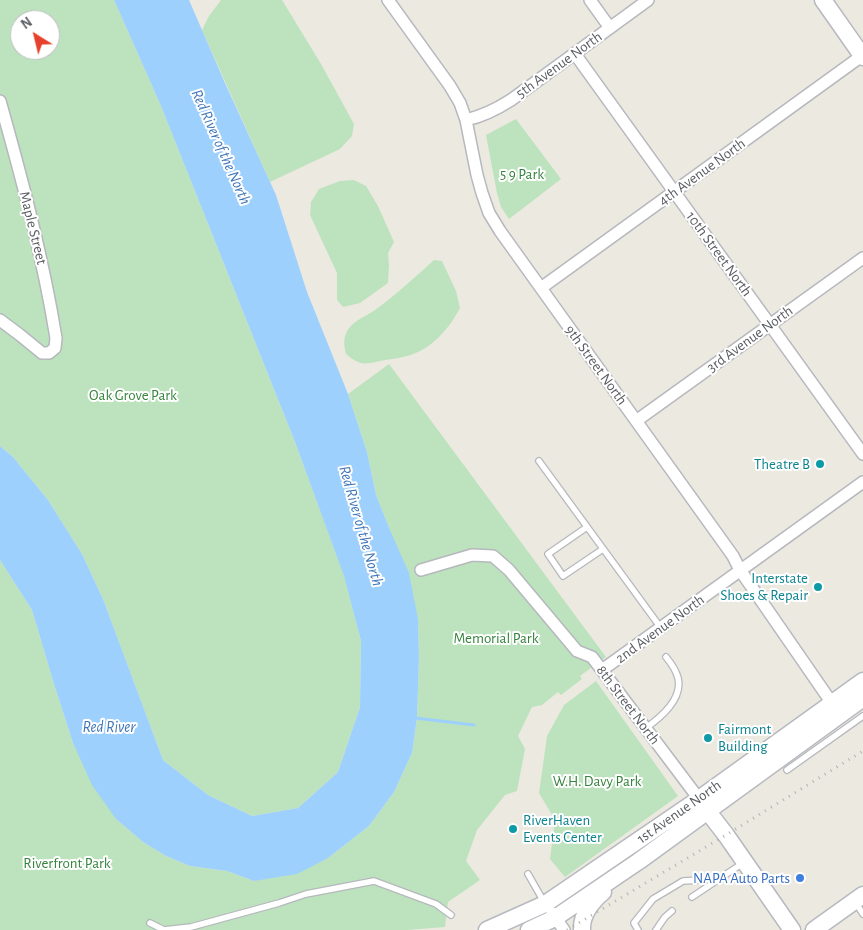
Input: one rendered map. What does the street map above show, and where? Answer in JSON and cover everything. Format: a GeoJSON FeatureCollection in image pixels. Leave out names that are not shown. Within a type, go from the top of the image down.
{"type":"FeatureCollection","features":[{"type":"Feature","properties":{"kind":"main road"},"geometry":{"type":"LineString","coordinates":[[823,0],[863,56]]}},
{"type":"Feature","properties":{"kind":"main road","name":"1st Avenue North"},"geometry":{"type":"LineString","coordinates":[[487,930],[546,904],[703,805],[836,709],[863,681]]}},
{"type":"Feature","properties":{"kind":"main road","name":"1st Avenue North"},"geometry":{"type":"LineString","coordinates":[[836,709],[863,698]]}},
{"type":"Feature","properties":{"kind":"main road","name":"1st Avenue North"},"geometry":{"type":"LineString","coordinates":[[529,930],[560,924],[639,861],[703,805]]}},
{"type":"Feature","properties":{"kind":"main road","name":"8th Street North"},"geometry":{"type":"LineString","coordinates":[[703,805],[792,930]]}},
{"type":"Feature","properties":{"kind":"main road"},"geometry":{"type":"LineString","coordinates":[[582,930],[582,922],[595,898],[639,861]]}},
{"type":"Feature","properties":{"kind":"main road"},"geometry":{"type":"LineString","coordinates":[[814,930],[860,903]]}},
{"type":"Feature","properties":{"kind":"street","name":"9th Street North"},"geometry":{"type":"LineString","coordinates":[[388,0],[450,86],[460,103],[466,120],[476,175],[489,212],[501,233],[733,556],[740,570],[836,709]]}},
{"type":"Feature","properties":{"kind":"street"},"geometry":{"type":"LineString","coordinates":[[590,0],[610,28]]}},
{"type":"Feature","properties":{"kind":"street","name":"5th Avenue North"},"geometry":{"type":"LineString","coordinates":[[466,120],[481,117],[498,108],[648,0]]}},
{"type":"Feature","properties":{"kind":"street","name":"10th Street North"},"geometry":{"type":"LineString","coordinates":[[575,54],[863,454]]}},
{"type":"Feature","properties":{"kind":"street","name":"4th Avenue North"},"geometry":{"type":"LineString","coordinates":[[541,288],[863,56]]}},
{"type":"Feature","properties":{"kind":"street","name":"Maple Street"},"geometry":{"type":"LineString","coordinates":[[0,101],[31,216],[50,303],[56,338],[55,348],[49,353],[42,354],[0,320]]}},
{"type":"Feature","properties":{"kind":"street","name":"3rd Avenue North"},"geometry":{"type":"LineString","coordinates":[[636,421],[863,258]]}},
{"type":"Feature","properties":{"kind":"street","name":"2nd Avenue North"},"geometry":{"type":"LineString","coordinates":[[602,670],[863,482]]}},
{"type":"Feature","properties":{"kind":"street","name":"8th Street North"},"geometry":{"type":"LineString","coordinates":[[421,570],[472,556],[493,556],[509,570],[577,651],[592,657],[703,805]]}},
{"type":"Feature","properties":{"kind":"street"},"geometry":{"type":"LineString","coordinates":[[546,904],[560,924]]}},
{"type":"Feature","properties":{"kind":"lane"},"geometry":{"type":"LineString","coordinates":[[539,461],[660,628]]}},
{"type":"Feature","properties":{"kind":"lane"},"geometry":{"type":"LineString","coordinates":[[587,527],[548,554],[563,576],[603,549]]}},
{"type":"Feature","properties":{"kind":"lane"},"geometry":{"type":"LineString","coordinates":[[646,728],[664,714],[673,702],[678,689],[678,678],[674,667],[666,658]]}},
{"type":"Feature","properties":{"kind":"lane"},"geometry":{"type":"LineString","coordinates":[[787,770],[863,716]]}},
{"type":"Feature","properties":{"kind":"lane"},"geometry":{"type":"LineString","coordinates":[[692,897],[745,862]]}},
{"type":"Feature","properties":{"kind":"lane"},"geometry":{"type":"LineString","coordinates":[[528,874],[546,904]]}},
{"type":"Feature","properties":{"kind":"lane"},"geometry":{"type":"LineString","coordinates":[[638,930],[634,923],[654,899],[683,881],[719,879]]}},
{"type":"Feature","properties":{"kind":"lane"},"geometry":{"type":"LineString","coordinates":[[150,923],[164,930],[191,927],[306,894],[374,881],[436,904],[451,915]]}},
{"type":"Feature","properties":{"kind":"lane"},"geometry":{"type":"LineString","coordinates":[[656,930],[672,911]]}},
{"type":"Feature","properties":{"kind":"green space","name":"Oak Grove Park"},"geometry":{"type":"Polygon","coordinates":[[[0,0],[114,0],[161,106],[295,442],[344,575],[361,641],[360,707],[338,772],[298,808],[252,816],[208,795],[163,760],[103,599],[82,554],[48,500],[13,457],[0,446],[0,0]]]}},
{"type":"Feature","properties":{"kind":"green space"},"geometry":{"type":"Polygon","coordinates":[[[221,0],[282,0],[321,64],[354,124],[352,136],[340,149],[270,182],[202,30],[209,16],[221,0]]]}},
{"type":"Feature","properties":{"kind":"green space","name":"5 9 Park"},"geometry":{"type":"Polygon","coordinates":[[[516,119],[561,179],[509,219],[501,207],[497,193],[486,135],[516,119]]]}},
{"type":"Feature","properties":{"kind":"green space"},"geometry":{"type":"Polygon","coordinates":[[[354,180],[366,186],[378,206],[394,242],[388,253],[388,283],[360,303],[343,307],[337,300],[337,273],[310,215],[311,202],[319,189],[340,181],[354,180]]]}},
{"type":"Feature","properties":{"kind":"green space"},"geometry":{"type":"Polygon","coordinates":[[[434,260],[442,261],[456,291],[460,308],[445,331],[424,349],[402,357],[373,363],[360,363],[346,354],[344,340],[350,327],[375,310],[434,260]]]}},
{"type":"Feature","properties":{"kind":"green space"},"geometry":{"type":"Polygon","coordinates":[[[389,364],[606,657],[580,676],[582,679],[561,695],[558,692],[542,705],[532,707],[518,736],[525,749],[517,791],[505,795],[477,830],[466,861],[480,880],[448,902],[445,927],[407,930],[0,930],[0,560],[32,610],[73,743],[116,819],[143,842],[166,856],[190,866],[227,871],[254,881],[328,858],[369,826],[394,792],[412,753],[417,718],[418,619],[390,530],[376,495],[367,452],[348,394],[389,364]]]}},
{"type":"Feature","properties":{"kind":"green space","name":"W.H. Davy Park"},"geometry":{"type":"Polygon","coordinates":[[[596,681],[678,796],[565,877],[550,859],[555,820],[539,793],[547,736],[564,705],[596,681]]]}},
{"type":"Feature","properties":{"kind":"water","name":"Red River"},"geometry":{"type":"Polygon","coordinates":[[[114,0],[189,0],[276,195],[307,292],[348,394],[367,452],[376,495],[409,573],[418,619],[419,658],[417,718],[412,753],[394,792],[369,826],[328,858],[297,874],[254,881],[227,871],[190,866],[166,856],[143,842],[116,819],[92,785],[73,743],[32,610],[0,560],[0,446],[13,457],[48,500],[82,554],[103,599],[163,760],[208,795],[252,816],[298,808],[338,772],[360,707],[361,641],[344,576],[295,442],[161,106],[114,0]]]}},
{"type":"Feature","properties":{"kind":"waterway"},"geometry":{"type":"LineString","coordinates":[[415,718],[474,725]]}},
{"type":"Feature","properties":{"kind":"railway"},"geometry":{"type":"LineString","coordinates":[[567,930],[863,751]]}},
{"type":"Feature","properties":{"kind":"place","name":"Theatre B"},"geometry":{"type":"Point","coordinates":[820,464]}},
{"type":"Feature","properties":{"kind":"place","name":"Interstate Shoes & Repair"},"geometry":{"type":"Point","coordinates":[818,587]}},
{"type":"Feature","properties":{"kind":"place","name":"Fairmont Building"},"geometry":{"type":"Point","coordinates":[708,738]}},
{"type":"Feature","properties":{"kind":"place","name":"RiverHaven Events Center"},"geometry":{"type":"Point","coordinates":[513,829]}},
{"type":"Feature","properties":{"kind":"place","name":"NAPA Auto Parts"},"geometry":{"type":"Point","coordinates":[800,878]}},
{"type":"Feature","properties":{"kind":"water label","name":"Red River of the North"},"geometry":{"type":"Point","coordinates":[221,147]}},
{"type":"Feature","properties":{"kind":"water label","name":"Red River of the North"},"geometry":{"type":"Point","coordinates":[361,526]}},
{"type":"Feature","properties":{"kind":"park label","name":"Memorial Park"},"geometry":{"type":"Point","coordinates":[496,638]}},
{"type":"Feature","properties":{"kind":"park label","name":"Riverfront Park"},"geometry":{"type":"Point","coordinates":[67,863]}}]}
